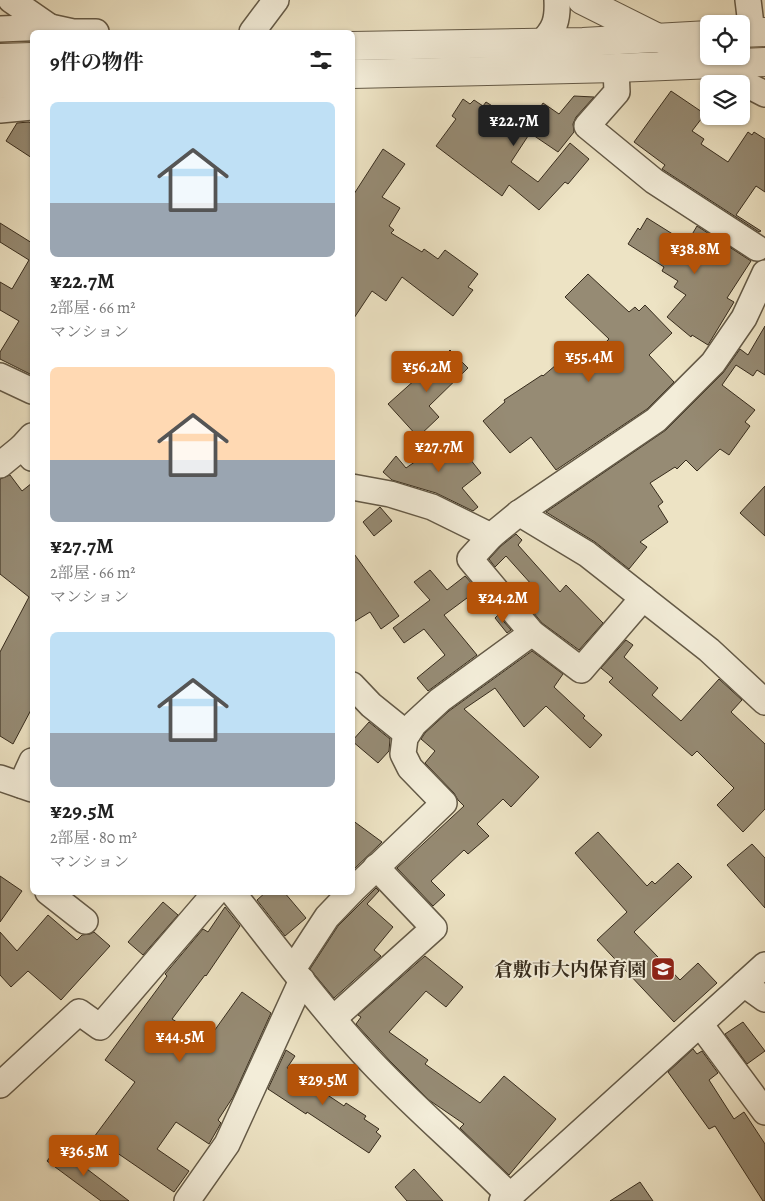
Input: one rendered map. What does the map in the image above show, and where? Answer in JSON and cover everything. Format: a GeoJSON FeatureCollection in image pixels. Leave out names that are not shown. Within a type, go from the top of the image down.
{"type":"FeatureCollection","features":[{"type":"Feature","properties":{"kind":"street"},"geometry":{"type":"LineString","coordinates":[[10,0],[50,27]]}},
{"type":"Feature","properties":{"kind":"street"},"geometry":{"type":"LineString","coordinates":[[254,30],[276,0]]}},
{"type":"Feature","properties":{"kind":"street"},"geometry":{"type":"LineString","coordinates":[[540,43],[552,32],[557,19],[557,0]]}},
{"type":"Feature","properties":{"kind":"street"},"geometry":{"type":"LineString","coordinates":[[582,0],[700,60]]}},
{"type":"Feature","properties":{"kind":"street"},"geometry":{"type":"LineString","coordinates":[[748,0],[753,33]]}},
{"type":"Feature","properties":{"kind":"street"},"geometry":{"type":"LineString","coordinates":[[0,29],[50,27],[64,30]]}},
{"type":"Feature","properties":{"kind":"street"},"geometry":{"type":"LineString","coordinates":[[355,46],[540,43],[700,36]]}},
{"type":"Feature","properties":{"kind":"street"},"geometry":{"type":"LineString","coordinates":[[0,58],[30,57]]}},
{"type":"Feature","properties":{"kind":"street"},"geometry":{"type":"LineString","coordinates":[[750,63],[765,62]]}},
{"type":"Feature","properties":{"kind":"street"},"geometry":{"type":"LineString","coordinates":[[355,74],[700,64]]}},
{"type":"Feature","properties":{"kind":"street"},"geometry":{"type":"LineString","coordinates":[[710,65],[765,94]]}},
{"type":"Feature","properties":{"kind":"street"},"geometry":{"type":"LineString","coordinates":[[616,68],[617,92],[587,126],[654,181],[762,247]]}},
{"type":"Feature","properties":{"kind":"street"},"geometry":{"type":"LineString","coordinates":[[0,84],[30,83]]}},
{"type":"Feature","properties":{"kind":"street"},"geometry":{"type":"LineString","coordinates":[[0,110],[30,107]]}},
{"type":"Feature","properties":{"kind":"street"},"geometry":{"type":"LineString","coordinates":[[644,598],[581,670],[532,633],[470,559],[491,536],[519,513],[656,420],[713,362],[744,318],[765,273]]}},
{"type":"Feature","properties":{"kind":"street"},"geometry":{"type":"LineString","coordinates":[[0,376],[30,390]]}},
{"type":"Feature","properties":{"kind":"street"},"geometry":{"type":"LineString","coordinates":[[0,464],[29,447]]}},
{"type":"Feature","properties":{"kind":"street"},"geometry":{"type":"LineString","coordinates":[[355,488],[390,494],[432,507],[491,536]]}},
{"type":"Feature","properties":{"kind":"street"},"geometry":{"type":"LineString","coordinates":[[519,513],[587,554],[708,650],[765,702]]}},
{"type":"Feature","properties":{"kind":"street"},"geometry":{"type":"LineString","coordinates":[[355,889],[444,804],[410,768],[403,754],[407,734],[414,724],[440,700],[532,633]]}},
{"type":"Feature","properties":{"kind":"street"},"geometry":{"type":"LineString","coordinates":[[355,688],[371,705],[407,734]]}},
{"type":"Feature","properties":{"kind":"street"},"geometry":{"type":"LineString","coordinates":[[18,784],[30,764]]}},
{"type":"Feature","properties":{"kind":"street"},"geometry":{"type":"LineString","coordinates":[[334,1018],[434,928],[376,867]]}},
{"type":"Feature","properties":{"kind":"street"},"geometry":{"type":"LineString","coordinates":[[52,895],[85,921]]}},
{"type":"Feature","properties":{"kind":"street"},"geometry":{"type":"LineString","coordinates":[[0,1084],[79,1012],[100,1027],[213,895]]}},
{"type":"Feature","properties":{"kind":"street"},"geometry":{"type":"LineString","coordinates":[[234,895],[369,1060],[477,1162],[506,1199],[765,965]]}},
{"type":"Feature","properties":{"kind":"street"},"geometry":{"type":"LineString","coordinates":[[187,1201],[227,1144],[298,975],[328,917],[349,895]]}},
{"type":"Feature","properties":{"kind":"street"},"geometry":{"type":"LineString","coordinates":[[744,984],[765,1000]]}},
{"type":"Feature","properties":{"kind":"street"},"geometry":{"type":"LineString","coordinates":[[700,1024],[765,1112]]}},
{"type":"Feature","properties":{"kind":"building"},"geometry":{"type":"Polygon","coordinates":[[[671,91],[700,111],[700,121],[692,131],[704,139],[701,144],[728,162],[748,132],[752,135],[754,132],[765,139],[765,192],[756,186],[736,215],[761,231],[759,232],[662,169],[665,165],[634,142],[671,91]]]}},
{"type":"Feature","properties":{"kind":"building"},"geometry":{"type":"Polygon","coordinates":[[[574,96],[594,97],[576,117],[573,124],[574,132],[558,152],[530,133],[511,162],[538,182],[570,143],[589,159],[568,184],[565,182],[539,210],[509,185],[502,196],[436,146],[456,119],[452,116],[463,99],[470,104],[474,100],[483,106],[486,102],[527,128],[543,103],[559,114],[574,96]]]}},
{"type":"Feature","properties":{"kind":"building"},"geometry":{"type":"Polygon","coordinates":[[[17,123],[30,123],[30,157],[6,141],[17,123]]]}},
{"type":"Feature","properties":{"kind":"building"},"geometry":{"type":"Polygon","coordinates":[[[383,149],[405,164],[382,197],[400,208],[389,226],[394,230],[391,233],[422,252],[424,249],[438,259],[445,250],[478,274],[468,287],[473,290],[453,316],[402,277],[386,301],[372,291],[355,316],[355,192],[383,149]]]}},
{"type":"Feature","properties":{"kind":"building"},"geometry":{"type":"Polygon","coordinates":[[[647,218],[687,243],[697,226],[751,261],[727,298],[734,302],[708,345],[692,335],[691,337],[667,317],[686,295],[674,287],[678,281],[662,271],[664,267],[628,244],[647,218]]]}},
{"type":"Feature","properties":{"kind":"building"},"geometry":{"type":"Polygon","coordinates":[[[0,223],[30,242],[30,374],[0,359],[0,352],[19,321],[0,310],[0,282],[12,289],[29,260],[0,242],[0,223]]]}},
{"type":"Feature","properties":{"kind":"building"},"geometry":{"type":"Polygon","coordinates":[[[588,274],[629,312],[635,307],[639,311],[645,305],[672,333],[649,355],[674,382],[647,409],[556,470],[531,437],[510,453],[483,421],[505,402],[504,400],[543,376],[569,354],[580,367],[609,339],[565,297],[588,274]]]}},
{"type":"Feature","properties":{"kind":"building"},"geometry":{"type":"Polygon","coordinates":[[[765,326],[765,375],[757,370],[753,376],[736,365],[722,385],[755,410],[745,422],[750,426],[729,455],[720,449],[697,471],[686,460],[677,469],[675,467],[650,483],[663,502],[658,506],[668,522],[640,542],[647,547],[629,569],[595,542],[546,512],[666,430],[723,373],[740,349],[748,355],[765,326]]]}},
{"type":"Feature","properties":{"kind":"building"},"geometry":{"type":"Polygon","coordinates":[[[450,350],[468,368],[429,406],[439,417],[418,437],[388,404],[426,370],[428,372],[450,350]]]}},
{"type":"Feature","properties":{"kind":"building"},"geometry":{"type":"Polygon","coordinates":[[[452,436],[481,473],[462,488],[478,507],[473,511],[436,493],[392,480],[383,472],[396,456],[406,468],[452,436]]]}},
{"type":"Feature","properties":{"kind":"building"},"geometry":{"type":"Polygon","coordinates":[[[10,475],[22,491],[30,485],[30,712],[13,744],[0,736],[0,652],[29,597],[0,574],[0,479],[10,475]]]}},
{"type":"Feature","properties":{"kind":"building"},"geometry":{"type":"Polygon","coordinates":[[[765,486],[765,536],[740,513],[765,486]]]}},
{"type":"Feature","properties":{"kind":"building"},"geometry":{"type":"Polygon","coordinates":[[[380,507],[392,521],[374,536],[363,522],[380,507]]]}},
{"type":"Feature","properties":{"kind":"building"},"geometry":{"type":"Polygon","coordinates":[[[516,534],[522,540],[518,545],[560,592],[566,585],[603,623],[579,650],[542,623],[519,595],[532,585],[506,556],[495,567],[489,559],[516,534]]]}},
{"type":"Feature","properties":{"kind":"building"},"geometry":{"type":"Polygon","coordinates":[[[355,555],[399,616],[381,629],[370,612],[355,621],[355,555]]]}},
{"type":"Feature","properties":{"kind":"building"},"geometry":{"type":"Polygon","coordinates":[[[430,570],[447,590],[465,576],[475,587],[469,592],[471,595],[444,615],[477,655],[428,691],[417,678],[445,655],[424,629],[404,643],[393,628],[430,600],[414,582],[430,570]]]}},
{"type":"Feature","properties":{"kind":"building"},"geometry":{"type":"Polygon","coordinates":[[[498,615],[511,630],[507,633],[495,618],[498,615]]]}},
{"type":"Feature","properties":{"kind":"building"},"geometry":{"type":"Polygon","coordinates":[[[626,640],[633,645],[624,657],[658,688],[652,695],[681,721],[719,679],[742,700],[731,712],[765,744],[765,809],[743,832],[717,805],[734,788],[697,751],[692,756],[609,682],[613,678],[601,668],[626,640]]]}},
{"type":"Feature","properties":{"kind":"building"},"geometry":{"type":"Polygon","coordinates":[[[532,651],[563,674],[554,687],[602,735],[590,748],[546,706],[524,727],[495,688],[464,709],[539,777],[511,807],[503,799],[477,824],[489,836],[468,854],[464,850],[431,881],[445,895],[433,906],[397,868],[464,806],[425,763],[435,751],[421,739],[449,711],[532,651]]]}},
{"type":"Feature","properties":{"kind":"building"},"geometry":{"type":"Polygon","coordinates":[[[369,722],[390,739],[389,751],[378,763],[355,744],[355,738],[369,722]]]}},
{"type":"Feature","properties":{"kind":"building"},"geometry":{"type":"Polygon","coordinates":[[[355,822],[382,842],[355,868],[355,822]]]}},
{"type":"Feature","properties":{"kind":"building"},"geometry":{"type":"Polygon","coordinates":[[[598,832],[647,886],[652,881],[655,884],[678,863],[692,877],[634,932],[680,980],[698,963],[717,983],[674,1022],[597,940],[627,912],[575,853],[598,832]]]}},
{"type":"Feature","properties":{"kind":"building"},"geometry":{"type":"Polygon","coordinates":[[[752,844],[765,858],[765,908],[727,865],[752,844]]]}},
{"type":"Feature","properties":{"kind":"building"},"geometry":{"type":"Polygon","coordinates":[[[0,876],[22,891],[0,922],[0,876]]]}},
{"type":"Feature","properties":{"kind":"building"},"geometry":{"type":"Polygon","coordinates":[[[376,888],[379,891],[367,904],[393,927],[374,950],[381,956],[334,998],[310,969],[338,926],[376,888]]]}},
{"type":"Feature","properties":{"kind":"building"},"geometry":{"type":"Polygon","coordinates":[[[263,895],[287,895],[306,918],[285,936],[257,900],[263,895]]]}},
{"type":"Feature","properties":{"kind":"building"},"geometry":{"type":"Polygon","coordinates":[[[163,902],[178,915],[143,955],[128,942],[163,902]]]}},
{"type":"Feature","properties":{"kind":"building"},"geometry":{"type":"Polygon","coordinates":[[[225,907],[240,926],[206,976],[172,1019],[207,1041],[242,992],[271,1013],[233,1097],[218,1120],[221,1123],[209,1144],[176,1122],[157,1149],[189,1171],[174,1192],[94,1137],[135,1082],[105,1060],[167,976],[165,974],[203,929],[208,932],[225,907]]]}},
{"type":"Feature","properties":{"kind":"building"},"geometry":{"type":"Polygon","coordinates":[[[48,915],[77,940],[82,935],[94,932],[110,946],[61,1000],[28,971],[11,987],[0,975],[0,932],[17,951],[48,915]]]}},
{"type":"Feature","properties":{"kind":"building"},"geometry":{"type":"Polygon","coordinates":[[[425,956],[463,987],[446,1007],[426,991],[389,1032],[428,1060],[425,1064],[480,1103],[504,1076],[556,1119],[509,1175],[460,1128],[464,1124],[429,1100],[356,1024],[361,1017],[358,1015],[425,956]]]}},
{"type":"Feature","properties":{"kind":"building"},"geometry":{"type":"Polygon","coordinates":[[[743,1022],[765,1051],[747,1064],[725,1034],[743,1022]]]}},
{"type":"Feature","properties":{"kind":"building"},"geometry":{"type":"Polygon","coordinates":[[[693,1049],[697,1054],[702,1051],[718,1073],[709,1080],[734,1119],[744,1112],[765,1144],[765,1201],[763,1201],[715,1126],[709,1129],[668,1072],[693,1049]]]}},
{"type":"Feature","properties":{"kind":"building"},"geometry":{"type":"Polygon","coordinates":[[[286,1050],[295,1056],[287,1068],[344,1106],[346,1103],[366,1116],[364,1119],[379,1129],[376,1132],[381,1136],[369,1153],[268,1089],[286,1050]]]}},
{"type":"Feature","properties":{"kind":"building"},"geometry":{"type":"Polygon","coordinates":[[[58,1147],[129,1201],[101,1201],[47,1161],[58,1147]]]}},
{"type":"Feature","properties":{"kind":"building"},"geometry":{"type":"Polygon","coordinates":[[[414,1169],[443,1201],[407,1201],[395,1187],[414,1169]]]}},
{"type":"Feature","properties":{"kind":"building"},"geometry":{"type":"Polygon","coordinates":[[[640,1182],[653,1201],[610,1201],[640,1182]]]}},
{"type":"Feature","properties":{"kind":"place","name":"倉敷市大内保育園"},"geometry":{"type":"Point","coordinates":[663,969]}}]}
